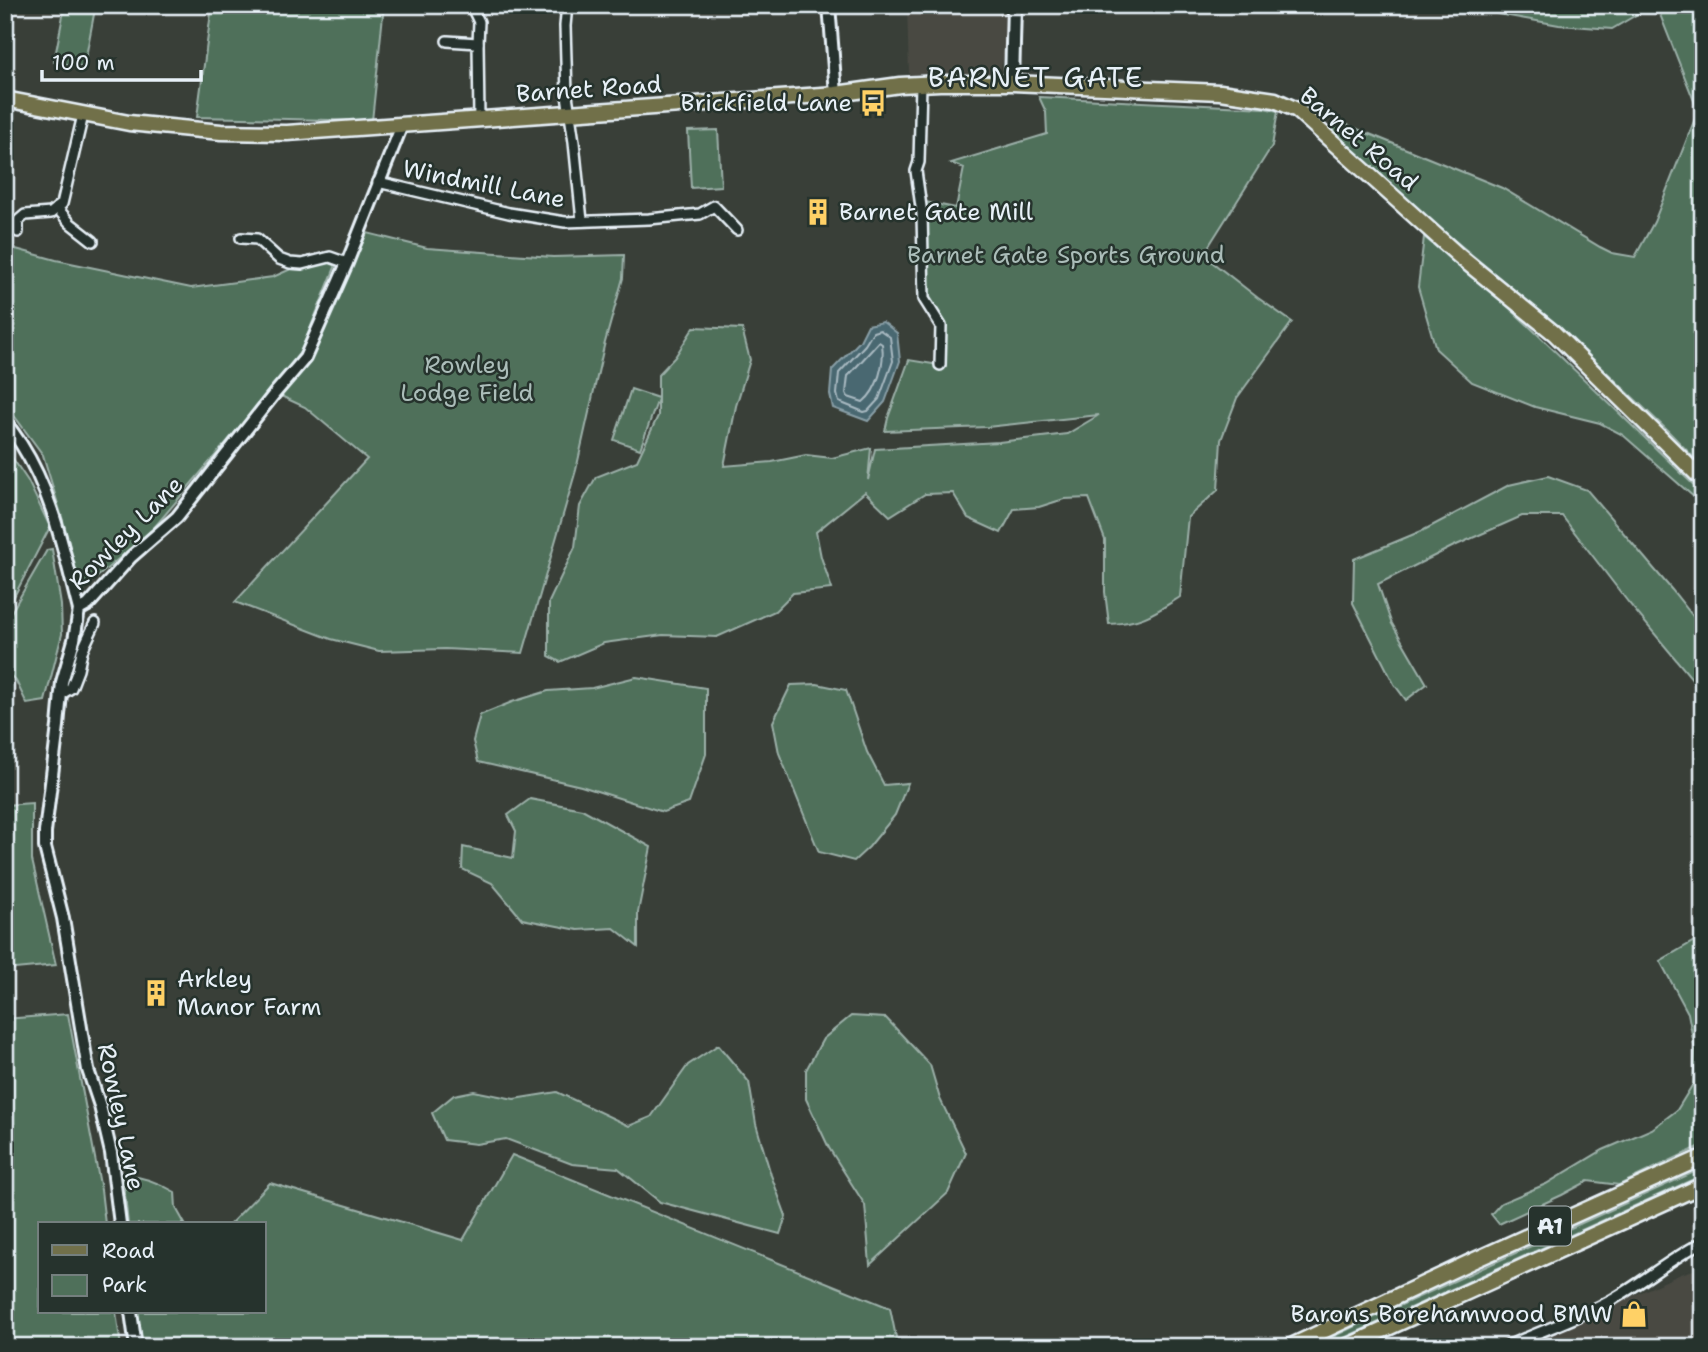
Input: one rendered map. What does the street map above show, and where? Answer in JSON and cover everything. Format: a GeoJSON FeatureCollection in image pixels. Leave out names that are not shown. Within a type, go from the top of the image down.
{"type":"FeatureCollection","features":[{"type":"Feature","properties":{"kind":"main road"},"geometry":{"type":"LineString","coordinates":[[1012,83],[1014,5]]}},
{"type":"Feature","properties":{"kind":"main road","name":"Barnet Road"},"geometry":{"type":"LineString","coordinates":[[5,99],[129,123],[221,131],[287,133],[836,94],[921,84],[1012,83],[1220,92],[1275,100],[1297,110],[1459,256],[1554,333],[1703,481]]}},
{"type":"Feature","properties":{"kind":"main road","name":"A1"},"geometry":{"type":"LineString","coordinates":[[1289,1347],[1703,1157]]}},
{"type":"Feature","properties":{"kind":"main road","name":"A1"},"geometry":{"type":"LineString","coordinates":[[1346,1347],[1703,1185]]}},
{"type":"Feature","properties":{"kind":"street"},"geometry":{"type":"LineString","coordinates":[[471,5],[479,22],[479,120]]}},
{"type":"Feature","properties":{"kind":"street","name":"Windmill Lane"},"geometry":{"type":"LineString","coordinates":[[567,5],[567,95],[582,221]]}},
{"type":"Feature","properties":{"kind":"street"},"geometry":{"type":"LineString","coordinates":[[829,5],[836,94]]}},
{"type":"Feature","properties":{"kind":"street"},"geometry":{"type":"LineString","coordinates":[[447,41],[478,43]]}},
{"type":"Feature","properties":{"kind":"street"},"geometry":{"type":"LineString","coordinates":[[921,84],[919,162],[916,171],[922,214],[924,299],[942,326],[940,365]]}},
{"type":"Feature","properties":{"kind":"street"},"geometry":{"type":"LineString","coordinates":[[18,232],[18,221],[25,215],[51,213],[62,204],[83,115]]}},
{"type":"Feature","properties":{"kind":"street","name":"Rowley Lane"},"geometry":{"type":"LineString","coordinates":[[120,1222],[111,1153],[88,1070],[63,918],[46,848],[45,832],[60,695],[79,610],[88,605],[131,557],[177,517],[306,358],[348,262],[402,125]]}},
{"type":"Feature","properties":{"kind":"street","name":"Windmill Lane"},"geometry":{"type":"LineString","coordinates":[[378,182],[509,213],[565,222],[700,214],[713,206],[737,230]]}},
{"type":"Feature","properties":{"kind":"street"},"geometry":{"type":"LineString","coordinates":[[57,208],[70,223],[93,241]]}},
{"type":"Feature","properties":{"kind":"street"},"geometry":{"type":"LineString","coordinates":[[241,238],[257,239],[279,259],[290,263],[302,264],[330,257],[348,262]]}},
{"type":"Feature","properties":{"kind":"street"},"geometry":{"type":"LineString","coordinates":[[5,422],[30,460],[45,491],[79,610]]}},
{"type":"Feature","properties":{"kind":"street"},"geometry":{"type":"LineString","coordinates":[[60,695],[71,688],[82,651],[95,623]]}},
{"type":"Feature","properties":{"kind":"street"},"geometry":{"type":"LineString","coordinates":[[1505,1347],[1599,1307],[1703,1242]]}},
{"type":"Feature","properties":{"kind":"street"},"geometry":{"type":"LineString","coordinates":[[131,1314],[136,1347]]}},
{"type":"Feature","properties":{"kind":"shaded area"},"geometry":{"type":"Polygon","coordinates":[[[907,5],[1008,5],[1006,46],[1001,68],[991,74],[909,75],[907,5]]]}},
{"type":"Feature","properties":{"kind":"shaded area"},"geometry":{"type":"Polygon","coordinates":[[[1703,1267],[1703,1347],[1521,1347],[1681,1274],[1703,1267]]]}},
{"type":"Feature","properties":{"kind":"green space"},"geometry":{"type":"Polygon","coordinates":[[[65,5],[95,9],[84,67],[54,62],[65,5]]]}},
{"type":"Feature","properties":{"kind":"green space"},"geometry":{"type":"Polygon","coordinates":[[[212,5],[384,5],[372,121],[197,117],[212,5]]]}},
{"type":"Feature","properties":{"kind":"green space"},"geometry":{"type":"Polygon","coordinates":[[[1479,5],[1653,5],[1612,29],[1559,25],[1498,14],[1479,5]]]}},
{"type":"Feature","properties":{"kind":"green space"},"geometry":{"type":"Polygon","coordinates":[[[1658,5],[1703,5],[1703,467],[1569,336],[1429,219],[1331,129],[1340,122],[1502,188],[1600,247],[1612,253],[1635,257],[1654,222],[1698,111],[1658,5]]]}},
{"type":"Feature","properties":{"kind":"green space","name":"Barnet Gate Sports Ground"},"geometry":{"type":"Polygon","coordinates":[[[1039,97],[1264,108],[1278,111],[1272,146],[1203,255],[1292,322],[1237,398],[1221,440],[1218,490],[1188,517],[1180,597],[1146,616],[1130,622],[1109,624],[1105,592],[1105,540],[1089,498],[1064,499],[1039,507],[1014,509],[1001,533],[968,518],[953,493],[925,494],[890,516],[865,492],[816,532],[832,589],[793,593],[775,611],[717,637],[663,635],[604,643],[560,662],[549,656],[549,602],[575,547],[580,506],[596,477],[637,461],[658,416],[658,399],[640,449],[614,440],[631,389],[658,398],[658,375],[675,357],[694,327],[742,329],[750,360],[736,406],[724,466],[772,462],[806,455],[832,458],[871,448],[868,480],[875,449],[999,442],[1067,434],[1099,415],[987,427],[885,431],[909,360],[939,365],[941,326],[924,299],[920,201],[956,208],[964,168],[951,163],[1047,134],[1046,112],[1039,97]]]}},
{"type":"Feature","properties":{"kind":"green space"},"geometry":{"type":"Polygon","coordinates":[[[718,130],[721,186],[691,188],[688,131],[718,130]]]}},
{"type":"Feature","properties":{"kind":"green space","name":"Rowley Lodge Field"},"geometry":{"type":"Polygon","coordinates":[[[367,233],[427,248],[553,257],[624,255],[623,278],[604,346],[576,470],[523,653],[445,649],[379,651],[331,639],[235,602],[367,459],[305,407],[281,396],[312,355],[367,233]]]}},
{"type":"Feature","properties":{"kind":"green space"},"geometry":{"type":"Polygon","coordinates":[[[1424,237],[1533,330],[1703,494],[1703,505],[1623,435],[1600,423],[1535,407],[1472,382],[1436,349],[1418,287],[1424,237]]]}},
{"type":"Feature","properties":{"kind":"green space"},"geometry":{"type":"Polygon","coordinates":[[[5,246],[56,260],[191,288],[273,277],[302,264],[330,260],[336,265],[301,351],[270,391],[152,530],[81,591],[43,455],[15,417],[5,408],[5,246]]]}},
{"type":"Feature","properties":{"kind":"green space"},"geometry":{"type":"Polygon","coordinates":[[[5,447],[28,481],[50,527],[5,614],[5,447]]]}},
{"type":"Feature","properties":{"kind":"green space"},"geometry":{"type":"Polygon","coordinates":[[[1548,476],[1587,490],[1703,629],[1703,692],[1628,602],[1562,516],[1522,516],[1378,584],[1391,622],[1427,684],[1406,700],[1394,684],[1353,603],[1354,559],[1424,530],[1509,485],[1548,476]]]}},
{"type":"Feature","properties":{"kind":"green space"},"geometry":{"type":"Polygon","coordinates":[[[52,549],[61,605],[62,634],[45,701],[27,704],[16,681],[5,672],[5,623],[47,550],[52,549]]]}},
{"type":"Feature","properties":{"kind":"green space"},"geometry":{"type":"Polygon","coordinates":[[[636,677],[706,688],[706,754],[689,803],[663,812],[581,786],[478,762],[473,741],[480,715],[548,691],[592,688],[636,677]]]}},
{"type":"Feature","properties":{"kind":"green space"},"geometry":{"type":"Polygon","coordinates":[[[817,684],[846,690],[867,752],[884,785],[908,783],[895,815],[854,861],[819,852],[779,753],[773,722],[791,685],[817,684]]]}},
{"type":"Feature","properties":{"kind":"green space"},"geometry":{"type":"Polygon","coordinates":[[[530,799],[582,809],[651,847],[638,912],[638,947],[614,928],[578,930],[522,919],[492,883],[462,869],[463,847],[513,858],[516,831],[508,815],[530,799]]]}},
{"type":"Feature","properties":{"kind":"green space"},"geometry":{"type":"Polygon","coordinates":[[[32,803],[32,860],[56,965],[5,970],[5,805],[32,803]]]}},
{"type":"Feature","properties":{"kind":"green space"},"geometry":{"type":"Polygon","coordinates":[[[1703,936],[1703,1145],[1619,1185],[1588,1181],[1499,1224],[1491,1214],[1501,1203],[1546,1184],[1603,1150],[1652,1129],[1677,1110],[1693,1084],[1695,1050],[1688,1013],[1660,961],[1703,936]]]}},
{"type":"Feature","properties":{"kind":"green space"},"geometry":{"type":"Polygon","coordinates":[[[68,1014],[105,1222],[38,1222],[38,1314],[116,1314],[121,1347],[5,1347],[5,1019],[68,1014]]]}},
{"type":"Feature","properties":{"kind":"green space"},"geometry":{"type":"Polygon","coordinates":[[[851,1016],[886,1018],[930,1065],[940,1099],[966,1153],[948,1193],[870,1265],[865,1205],[829,1148],[806,1099],[806,1070],[823,1039],[851,1016]]]}},
{"type":"Feature","properties":{"kind":"green space"},"geometry":{"type":"Polygon","coordinates":[[[718,1045],[749,1082],[756,1124],[786,1216],[780,1234],[660,1202],[618,1168],[572,1164],[506,1139],[476,1144],[444,1140],[432,1113],[454,1095],[474,1091],[514,1099],[557,1092],[629,1126],[651,1117],[688,1065],[718,1045]]]}},
{"type":"Feature","properties":{"kind":"green space"},"geometry":{"type":"Polygon","coordinates":[[[512,1155],[890,1308],[898,1347],[141,1347],[138,1314],[266,1314],[266,1222],[232,1222],[270,1183],[463,1240],[512,1155]]]}},
{"type":"Feature","properties":{"kind":"green space"},"geometry":{"type":"Polygon","coordinates":[[[1703,1168],[1703,1175],[1324,1347],[1312,1347],[1357,1325],[1703,1168]]]}},
{"type":"Feature","properties":{"kind":"green space"},"geometry":{"type":"Polygon","coordinates":[[[123,1175],[150,1180],[175,1192],[176,1208],[184,1222],[128,1222],[123,1175]]]}},
{"type":"Feature","properties":{"kind":"water"},"geometry":{"type":"Polygon","coordinates":[[[883,322],[897,333],[900,361],[885,402],[868,421],[833,408],[830,394],[832,370],[860,341],[868,325],[883,322]]]}},
{"type":"Feature","properties":{"kind":"place","name":"Brickfield Lane"},"geometry":{"type":"Point","coordinates":[873,103]}},
{"type":"Feature","properties":{"kind":"place","name":"Barnet Gate Mill"},"geometry":{"type":"Point","coordinates":[818,212]}},
{"type":"Feature","properties":{"kind":"place","name":"Arkley Manor Farm"},"geometry":{"type":"Point","coordinates":[156,993]}},
{"type":"Feature","properties":{"kind":"place","name":"Barons Borehamwood BMW"},"geometry":{"type":"Point","coordinates":[1634,1314]}},
{"type":"Feature","properties":{"kind":"district","name":"BARNET GATE"},"geometry":{"type":"Point","coordinates":[1036,77]}}]}
